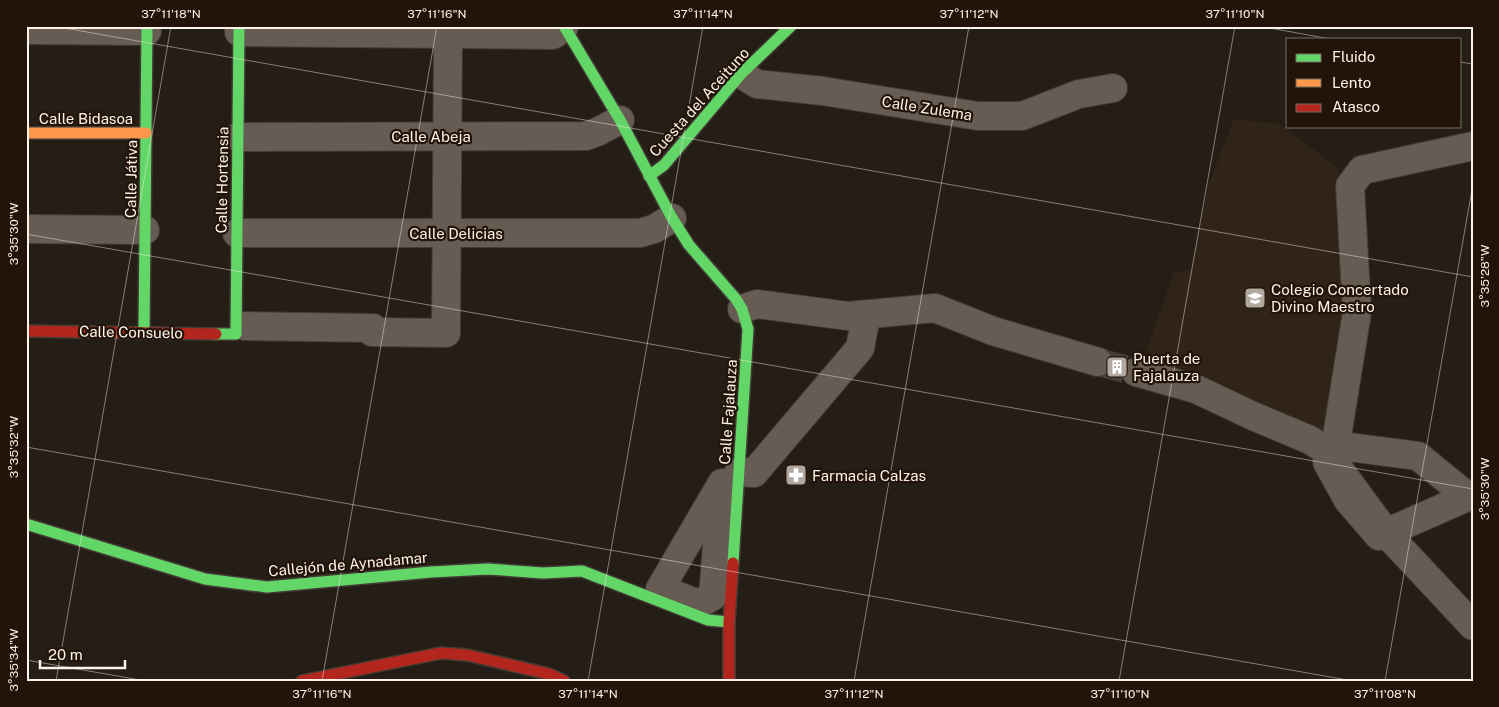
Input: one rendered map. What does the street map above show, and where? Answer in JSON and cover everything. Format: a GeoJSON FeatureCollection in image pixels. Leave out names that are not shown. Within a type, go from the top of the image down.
{"type":"FeatureCollection","features":[{"type":"Feature","properties":{"kind":"street","name":"Cuesta del Aceituno"},"geometry":{"type":"LineString","coordinates":[[649,176],[664,165],[741,74],[791,26]]}},
{"type":"Feature","properties":{"kind":"street"},"geometry":{"type":"LineString","coordinates":[[239,29],[553,35],[564,27]]}},
{"type":"Feature","properties":{"kind":"street","name":"Calle Fajalauza"},"geometry":{"type":"LineString","coordinates":[[564,27],[620,120],[688,245],[736,298],[742,309],[748,329],[729,622],[729,681]]}},
{"type":"Feature","properties":{"kind":"street"},"geometry":{"type":"LineString","coordinates":[[26,30],[147,28]]}},
{"type":"Feature","properties":{"kind":"street","name":"Calle Játiva"},"geometry":{"type":"LineString","coordinates":[[144,332],[147,28]]}},
{"type":"Feature","properties":{"kind":"street","name":"Calle Hortensia"},"geometry":{"type":"LineString","coordinates":[[239,29],[237,233],[241,330]]}},
{"type":"Feature","properties":{"kind":"street"},"geometry":{"type":"LineString","coordinates":[[447,233],[448,34]]}},
{"type":"Feature","properties":{"kind":"street","name":"Calle Zulema"},"geometry":{"type":"LineString","coordinates":[[741,74],[757,84],[823,92],[978,116],[1022,116],[1079,94],[1113,88]]}},
{"type":"Feature","properties":{"kind":"street","name":"Calle Abeja"},"geometry":{"type":"LineString","coordinates":[[238,137],[586,136],[620,120]]}},
{"type":"Feature","properties":{"kind":"street","name":"Calle Bidasoa"},"geometry":{"type":"LineString","coordinates":[[26,133],[146,133]]}},
{"type":"Feature","properties":{"kind":"street"},"geometry":{"type":"LineString","coordinates":[[1334,455],[1357,312],[1350,186],[1362,170],[1473,146]]}},
{"type":"Feature","properties":{"kind":"street","name":"Calle Delicias"},"geometry":{"type":"LineString","coordinates":[[237,233],[640,233],[654,229],[672,218]]}},
{"type":"Feature","properties":{"kind":"street"},"geometry":{"type":"LineString","coordinates":[[26,229],[145,230]]}},
{"type":"Feature","properties":{"kind":"street","name":"Calle Consuelo"},"geometry":{"type":"LineString","coordinates":[[26,330],[144,332],[372,330],[446,332],[447,233]]}},
{"type":"Feature","properties":{"kind":"street"},"geometry":{"type":"LineString","coordinates":[[742,309],[757,304],[848,316],[866,316],[935,308],[993,330],[1098,362]]}},
{"type":"Feature","properties":{"kind":"street"},"geometry":{"type":"LineString","coordinates":[[740,472],[754,473],[860,348],[866,316]]}},
{"type":"Feature","properties":{"kind":"street"},"geometry":{"type":"LineString","coordinates":[[1136,372],[1196,389],[1310,440],[1334,455]]}},
{"type":"Feature","properties":{"kind":"street"},"geometry":{"type":"LineString","coordinates":[[1349,447],[1418,456],[1467,489],[1446,492],[1416,503],[1408,514],[1383,529],[1379,536],[1348,500],[1327,462],[1334,455],[1349,447]]}},
{"type":"Feature","properties":{"kind":"street"},"geometry":{"type":"LineString","coordinates":[[1383,529],[1465,498],[1467,489]]}},
{"type":"Feature","properties":{"kind":"street","name":"Callejón de Aynadamar"},"geometry":{"type":"LineString","coordinates":[[26,524],[205,579],[267,587],[431,572],[488,569],[543,574],[582,571],[667,598],[708,620],[729,622]]}},
{"type":"Feature","properties":{"kind":"street"},"geometry":{"type":"LineString","coordinates":[[1383,529],[1473,626]]}},
{"type":"Feature","properties":{"kind":"street"},"geometry":{"type":"LineString","coordinates":[[302,681],[442,653],[468,655],[549,674],[564,681]]}},
{"type":"Feature","properties":{"kind":"shaded area","name":"Colegio Concertado Divino Maestro"},"geometry":{"type":"Polygon","coordinates":[[[1234,119],[1280,124],[1339,169],[1346,323],[1330,437],[1194,371],[1143,360],[1174,272],[1190,271],[1208,186],[1234,119]]]}},
{"type":"Feature","properties":{"kind":"tunnel"},"geometry":{"type":"LineString","coordinates":[[1098,362],[1136,372]]}},
{"type":"Feature","properties":{"kind":"traffic: fast"},"geometry":{"type":"LineString","coordinates":[[144,332],[147,26]]}},
{"type":"Feature","properties":{"kind":"traffic: fast"},"geometry":{"type":"LineString","coordinates":[[216,334],[236,334],[239,26]]}},
{"type":"Feature","properties":{"kind":"traffic: fast"},"geometry":{"type":"LineString","coordinates":[[564,26],[620,120],[672,218],[689,245],[736,299],[742,309],[748,329],[733,563]]}},
{"type":"Feature","properties":{"kind":"traffic: fast"},"geometry":{"type":"LineString","coordinates":[[649,176],[664,165],[741,74],[791,26]]}},
{"type":"Feature","properties":{"kind":"traffic: fast"},"geometry":{"type":"LineString","coordinates":[[26,524],[205,579],[267,587],[431,572],[488,569],[543,573],[582,571],[708,620],[729,622]]}},
{"type":"Feature","properties":{"kind":"traffic: slow"},"geometry":{"type":"LineString","coordinates":[[26,133],[146,133]]}},
{"type":"Feature","properties":{"kind":"traffic: jam"},"geometry":{"type":"LineString","coordinates":[[26,331],[216,334]]}},
{"type":"Feature","properties":{"kind":"traffic: jam"},"geometry":{"type":"LineString","coordinates":[[729,681],[729,622],[733,563]]}},
{"type":"Feature","properties":{"kind":"traffic: jam"},"geometry":{"type":"LineString","coordinates":[[302,681],[441,653],[467,655],[549,674],[564,681]]}},
{"type":"Feature","properties":{"kind":"place","name":"Colegio Concertado Divino Maestro"},"geometry":{"type":"Point","coordinates":[1255,298]}},
{"type":"Feature","properties":{"kind":"place","name":"Puerta de Fajalauza"},"geometry":{"type":"Point","coordinates":[1117,367]}},
{"type":"Feature","properties":{"kind":"place","name":"Farmacia Calzas"},"geometry":{"type":"Point","coordinates":[796,475]}}]}
